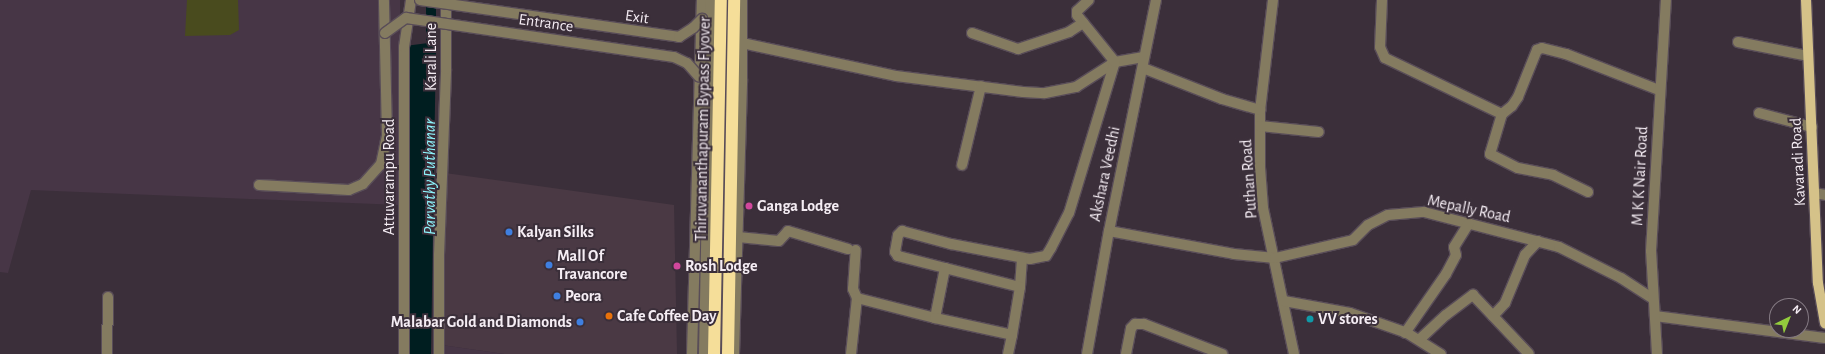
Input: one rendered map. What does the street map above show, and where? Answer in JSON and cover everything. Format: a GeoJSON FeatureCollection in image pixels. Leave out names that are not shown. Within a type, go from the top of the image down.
{"type":"FeatureCollection","features":[{"type":"Feature","properties":{"kind":"highway","name":"Thiruvananthapuram Bypass Flyover"},"geometry":{"type":"LineString","coordinates":[[714,354],[721,0]]}},
{"type":"Feature","properties":{"kind":"highway","name":"Thiruvananthapuram Bypass Flyover"},"geometry":{"type":"LineString","coordinates":[[728,354],[734,0]]}},
{"type":"Feature","properties":{"kind":"main road","name":"Kavaradi Road"},"geometry":{"type":"LineString","coordinates":[[1806,0],[1815,193],[1825,323]]}},
{"type":"Feature","properties":{"kind":"street"},"geometry":{"type":"LineString","coordinates":[[259,185],[349,190],[373,175],[381,164],[387,135],[384,0]]}},
{"type":"Feature","properties":{"kind":"street","name":"Attuvarampu Road"},"geometry":{"type":"LineString","coordinates":[[404,354],[404,47],[411,0]]}},
{"type":"Feature","properties":{"kind":"street","name":"Exit"},"geometry":{"type":"LineString","coordinates":[[420,0],[678,37],[693,28],[702,19]]}},
{"type":"Feature","properties":{"kind":"street","name":"Karali Lane"},"geometry":{"type":"LineString","coordinates":[[438,354],[439,255],[446,69],[446,0]]}},
{"type":"Feature","properties":{"kind":"street"},"geometry":{"type":"LineString","coordinates":[[692,354],[702,0]]}},
{"type":"Feature","properties":{"kind":"street"},"geometry":{"type":"LineString","coordinates":[[704,354],[711,0]]}},
{"type":"Feature","properties":{"kind":"street"},"geometry":{"type":"LineString","coordinates":[[734,354],[738,237],[742,0]]}},
{"type":"Feature","properties":{"kind":"street"},"geometry":{"type":"LineString","coordinates":[[1089,0],[1077,11],[1083,23],[1115,62]]}},
{"type":"Feature","properties":{"kind":"street","name":"Akshara Veedhi"},"geometry":{"type":"LineString","coordinates":[[1087,354],[1109,231],[1156,0]]}},
{"type":"Feature","properties":{"kind":"street","name":"Puthan Road"},"geometry":{"type":"LineString","coordinates":[[1273,0],[1260,110],[1263,208],[1275,258],[1294,354]]}},
{"type":"Feature","properties":{"kind":"street"},"geometry":{"type":"LineString","coordinates":[[1382,0],[1380,47],[1385,58],[1502,114]]}},
{"type":"Feature","properties":{"kind":"street","name":"M K K Nair Road"},"geometry":{"type":"LineString","coordinates":[[1657,354],[1650,251],[1659,90],[1666,0]]}},
{"type":"Feature","properties":{"kind":"street","name":"Entrance"},"geometry":{"type":"LineString","coordinates":[[385,33],[406,18],[674,57],[687,63],[700,77]]}},
{"type":"Feature","properties":{"kind":"street"},"geometry":{"type":"LineString","coordinates":[[972,33],[1018,50],[1062,35],[1083,23]]}},
{"type":"Feature","properties":{"kind":"street"},"geometry":{"type":"LineString","coordinates":[[1738,42],[1808,56]]}},
{"type":"Feature","properties":{"kind":"street"},"geometry":{"type":"LineString","coordinates":[[742,43],[896,76],[1045,93],[1076,88],[1115,62],[1144,57]]}},
{"type":"Feature","properties":{"kind":"street"},"geometry":{"type":"LineString","coordinates":[[1588,192],[1553,175],[1518,168],[1490,154],[1502,114],[1512,106],[1518,97],[1536,50],[1542,48],[1566,54],[1659,90]]}},
{"type":"Feature","properties":{"kind":"street"},"geometry":{"type":"LineString","coordinates":[[1020,287],[898,256],[895,252],[898,235],[902,231],[951,244],[1022,258],[1039,259],[1046,256],[1069,213],[1115,62]]}},
{"type":"Feature","properties":{"kind":"street"},"geometry":{"type":"LineString","coordinates":[[1143,68],[1222,99],[1260,110]]}},
{"type":"Feature","properties":{"kind":"street"},"geometry":{"type":"LineString","coordinates":[[962,165],[981,86]]}},
{"type":"Feature","properties":{"kind":"street"},"geometry":{"type":"LineString","coordinates":[[1759,113],[1812,127]]}},
{"type":"Feature","properties":{"kind":"street"},"geometry":{"type":"LineString","coordinates":[[1260,126],[1319,132]]}},
{"type":"Feature","properties":{"kind":"street"},"geometry":{"type":"LineString","coordinates":[[1815,193],[1825,195]]}},
{"type":"Feature","properties":{"kind":"street","name":"Mepally Road"},"geometry":{"type":"LineString","coordinates":[[1109,231],[1234,254],[1275,258],[1353,240],[1368,225],[1388,215],[1424,212],[1559,247],[1621,278],[1652,298]]}},
{"type":"Feature","properties":{"kind":"street"},"geometry":{"type":"LineString","coordinates":[[1405,333],[1446,274],[1456,255],[1454,247],[1469,223]]}},
{"type":"Feature","properties":{"kind":"street"},"geometry":{"type":"LineString","coordinates":[[738,237],[779,241],[788,230],[852,250],[853,289],[856,298],[851,354]]}},
{"type":"Feature","properties":{"kind":"street"},"geometry":{"type":"LineString","coordinates":[[1493,316],[1505,303],[1525,255],[1538,241]]}},
{"type":"Feature","properties":{"kind":"street"},"geometry":{"type":"LineString","coordinates":[[1008,354],[1020,287],[1022,258]]}},
{"type":"Feature","properties":{"kind":"street"},"geometry":{"type":"LineString","coordinates":[[935,318],[945,268]]}},
{"type":"Feature","properties":{"kind":"street"},"geometry":{"type":"LineString","coordinates":[[1420,340],[1446,315],[1473,295],[1529,354]]}},
{"type":"Feature","properties":{"kind":"street"},"geometry":{"type":"LineString","coordinates":[[107,354],[108,297]]}},
{"type":"Feature","properties":{"kind":"street"},"geometry":{"type":"LineString","coordinates":[[856,298],[935,318],[1012,335]]}},
{"type":"Feature","properties":{"kind":"street"},"geometry":{"type":"LineString","coordinates":[[1284,301],[1350,313],[1405,333],[1420,340],[1442,354]]}},
{"type":"Feature","properties":{"kind":"street"},"geometry":{"type":"LineString","coordinates":[[1655,316],[1825,338]]}},
{"type":"Feature","properties":{"kind":"street"},"geometry":{"type":"LineString","coordinates":[[1126,354],[1130,328],[1135,324],[1144,324],[1222,354]]}},
{"type":"Feature","properties":{"kind":"shaded area"},"geometry":{"type":"Polygon","coordinates":[[[0,0],[400,0],[400,205],[31,190],[8,273],[0,272],[0,0]]]}},
{"type":"Feature","properties":{"kind":"shaded area","name":"Mall Of Travancore"},"geometry":{"type":"Polygon","coordinates":[[[445,173],[674,205],[677,354],[504,354],[441,345],[445,173]]]}},
{"type":"Feature","properties":{"kind":"shaded area"},"geometry":{"type":"Polygon","coordinates":[[[441,345],[504,354],[441,354],[441,345]]]}},
{"type":"Feature","properties":{"kind":"green space"},"geometry":{"type":"Polygon","coordinates":[[[187,0],[238,0],[239,30],[230,35],[185,36],[187,0]]]}},
{"type":"Feature","properties":{"kind":"water"},"geometry":{"type":"Polygon","coordinates":[[[436,42],[431,354],[409,354],[405,46],[436,42]]]}},
{"type":"Feature","properties":{"kind":"waterway","name":"Parvathy Puthanar"},"geometry":{"type":"LineString","coordinates":[[431,0],[431,56]]}},
{"type":"Feature","properties":{"kind":"place","name":"Ganga Lodge"},"geometry":{"type":"Point","coordinates":[749,206]}},
{"type":"Feature","properties":{"kind":"place","name":"Kalyan Silks"},"geometry":{"type":"Point","coordinates":[509,232]}},
{"type":"Feature","properties":{"kind":"place","name":"Mall Of Travancore"},"geometry":{"type":"Point","coordinates":[549,265]}},
{"type":"Feature","properties":{"kind":"place","name":"Rosh Lodge"},"geometry":{"type":"Point","coordinates":[677,266]}},
{"type":"Feature","properties":{"kind":"place","name":"Peora"},"geometry":{"type":"Point","coordinates":[557,296]}},
{"type":"Feature","properties":{"kind":"place","name":"Cafe Coffee Day"},"geometry":{"type":"Point","coordinates":[609,316]}},
{"type":"Feature","properties":{"kind":"place","name":"VV stores"},"geometry":{"type":"Point","coordinates":[1310,319]}},
{"type":"Feature","properties":{"kind":"place","name":"Malabar Gold and Diamonds"},"geometry":{"type":"Point","coordinates":[580,322]}}]}
